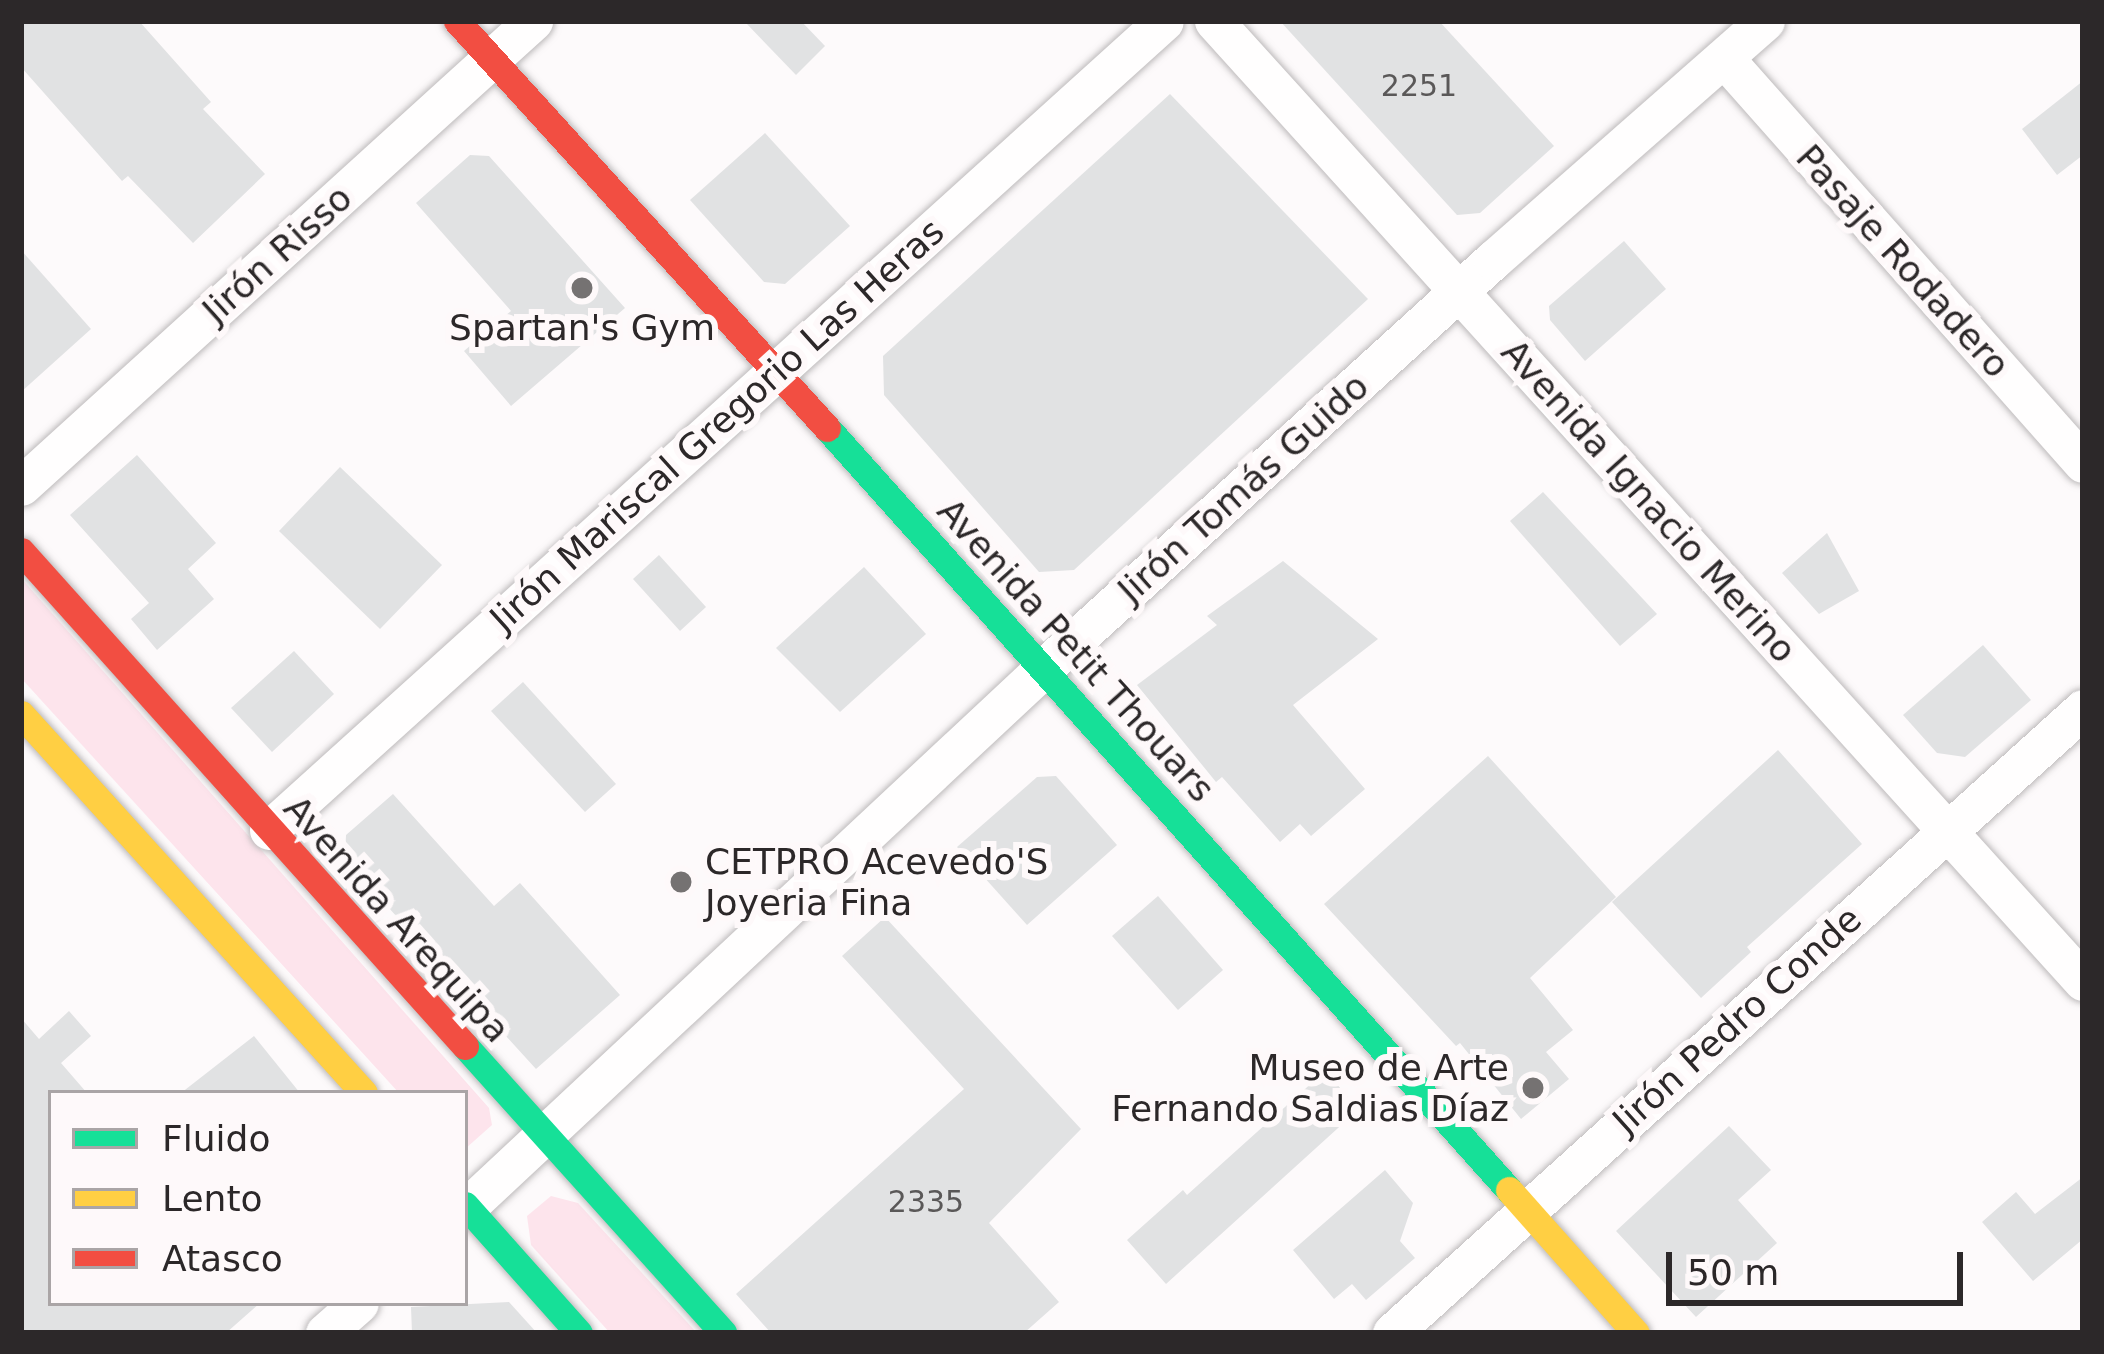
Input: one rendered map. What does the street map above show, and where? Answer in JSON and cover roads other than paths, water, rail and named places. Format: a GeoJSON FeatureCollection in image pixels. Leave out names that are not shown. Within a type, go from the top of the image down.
{"type":"FeatureCollection","features":[{"type":"Feature","properties":{"kind":"main road","name":"Avenida Petit Thouars"},"geometry":{"type":"LineString","coordinates":[[457,21],[1044,668],[1636,1333]]}},
{"type":"Feature","properties":{"kind":"main road","name":"Avenida Arequipa"},"geometry":{"type":"LineString","coordinates":[[21,551],[723,1333]]}},
{"type":"Feature","properties":{"kind":"main road"},"geometry":{"type":"LineString","coordinates":[[21,714],[361,1090]]}},
{"type":"Feature","properties":{"kind":"main road"},"geometry":{"type":"LineString","coordinates":[[468,1209],[579,1333]]}},
{"type":"Feature","properties":{"kind":"street","name":"Jirón Risso"},"geometry":{"type":"LineString","coordinates":[[21,486],[533,21]]}},
{"type":"Feature","properties":{"kind":"street","name":"Jirón Mariscal Gregorio Las Heras"},"geometry":{"type":"LineString","coordinates":[[269,830],[1164,21]]}},
{"type":"Feature","properties":{"kind":"street","name":"Avenida Ignacio Merino"},"geometry":{"type":"LineString","coordinates":[[1214,21],[2083,981]]}},
{"type":"Feature","properties":{"kind":"street","name":"Jirón Tomás Guido"},"geometry":{"type":"LineString","coordinates":[[468,1205],[1044,668],[1765,21]]}},
{"type":"Feature","properties":{"kind":"street","name":"Pasaje Rodadero"},"geometry":{"type":"LineString","coordinates":[[1724,58],[2083,463]]}},
{"type":"Feature","properties":{"kind":"street","name":"Jirón Pedro Conde"},"geometry":{"type":"LineString","coordinates":[[1392,1333],[2083,709]]}},
{"type":"Feature","properties":{"kind":"street"},"geometry":{"type":"LineString","coordinates":[[325,1333],[356,1306]]}},
{"type":"Feature","properties":{"kind":"place","name":"Spartan's Gym"},"geometry":{"type":"Point","coordinates":[582,288]}},
{"type":"Feature","properties":{"kind":"place","name":"CETPRO Acevedo'S Joyeria Fina"},"geometry":{"type":"Point","coordinates":[681,882]}},
{"type":"Feature","properties":{"kind":"place","name":"Museo de Arte Fernando Saldias Díaz"},"geometry":{"type":"Point","coordinates":[1533,1088]}}]}
